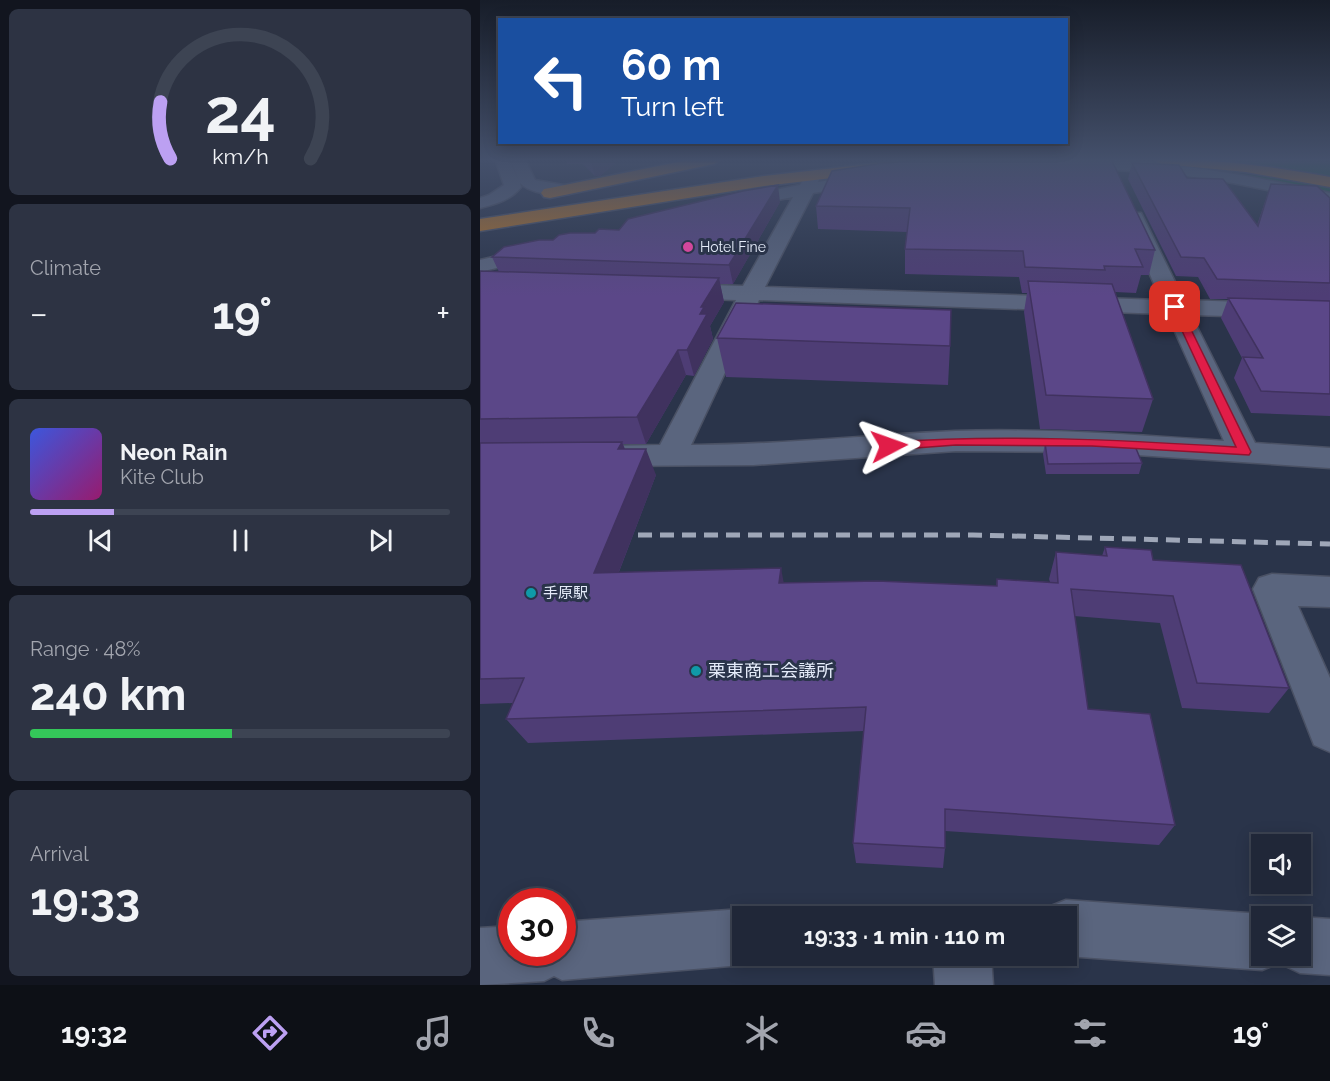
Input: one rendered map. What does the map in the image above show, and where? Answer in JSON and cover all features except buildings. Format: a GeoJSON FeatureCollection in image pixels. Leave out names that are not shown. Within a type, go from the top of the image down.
{"type":"FeatureCollection","features":[{"type":"Feature","properties":{"kind":"highway"},"geometry":{"type":"LineString","coordinates":[[480,210],[505,205]]}},
{"type":"Feature","properties":{"kind":"highway"},"geometry":{"type":"LineString","coordinates":[[553,205],[600,206]]}},
{"type":"Feature","properties":{"kind":"highway"},"geometry":{"type":"LineString","coordinates":[[480,225],[609,205]]}},
{"type":"Feature","properties":{"kind":"street"},"geometry":{"type":"LineString","coordinates":[[713,209],[728,205]]}},
{"type":"Feature","properties":{"kind":"street"},"geometry":{"type":"LineString","coordinates":[[671,455],[751,293],[798,205]]}},
{"type":"Feature","properties":{"kind":"street"},"geometry":{"type":"LineString","coordinates":[[1129,205],[1244,452]]}},
{"type":"Feature","properties":{"kind":"street"},"geometry":{"type":"LineString","coordinates":[[484,278],[555,249]]}},
{"type":"Feature","properties":{"kind":"street"},"geometry":{"type":"LineString","coordinates":[[657,290],[1330,312]]}},
{"type":"Feature","properties":{"kind":"street"},"geometry":{"type":"LineString","coordinates":[[579,456],[753,455],[956,441],[1092,442],[1330,458]]}},
{"type":"Feature","properties":{"kind":"street"},"geometry":{"type":"LineString","coordinates":[[1330,592],[1272,589],[1330,730]]}},
{"type":"Feature","properties":{"kind":"street"},"geometry":{"type":"LineString","coordinates":[[1077,929],[1251,941]]}},
{"type":"Feature","properties":{"kind":"street"},"geometry":{"type":"LineString","coordinates":[[576,950],[732,938]]}},
{"type":"Feature","properties":{"kind":"street"},"geometry":{"type":"LineString","coordinates":[[1311,946],[1330,947]]}},
{"type":"Feature","properties":{"kind":"street"},"geometry":{"type":"LineString","coordinates":[[480,957],[498,956]]}},
{"type":"Feature","properties":{"kind":"street"},"geometry":{"type":"LineString","coordinates":[[963,966],[964,985]]}},
{"type":"Feature","properties":{"kind":"railway"},"geometry":{"type":"LineString","coordinates":[[616,535],[973,535],[1330,544]]}},
{"type":"Feature","properties":{"kind":"place","name":"Hotel Fine"},"geometry":{"type":"Point","coordinates":[688,247]}},
{"type":"Feature","properties":{"kind":"place","name":"手原駅"},"geometry":{"type":"Point","coordinates":[531,593]}},
{"type":"Feature","properties":{"kind":"place","name":"栗東商工会議所"},"geometry":{"type":"Point","coordinates":[696,671]}},
{"type":"Feature","properties":{"kind":"route"},"geometry":{"type":"LineString","coordinates":[[889,446],[956,441],[1092,442],[1244,452],[1175,307]]}}]}
